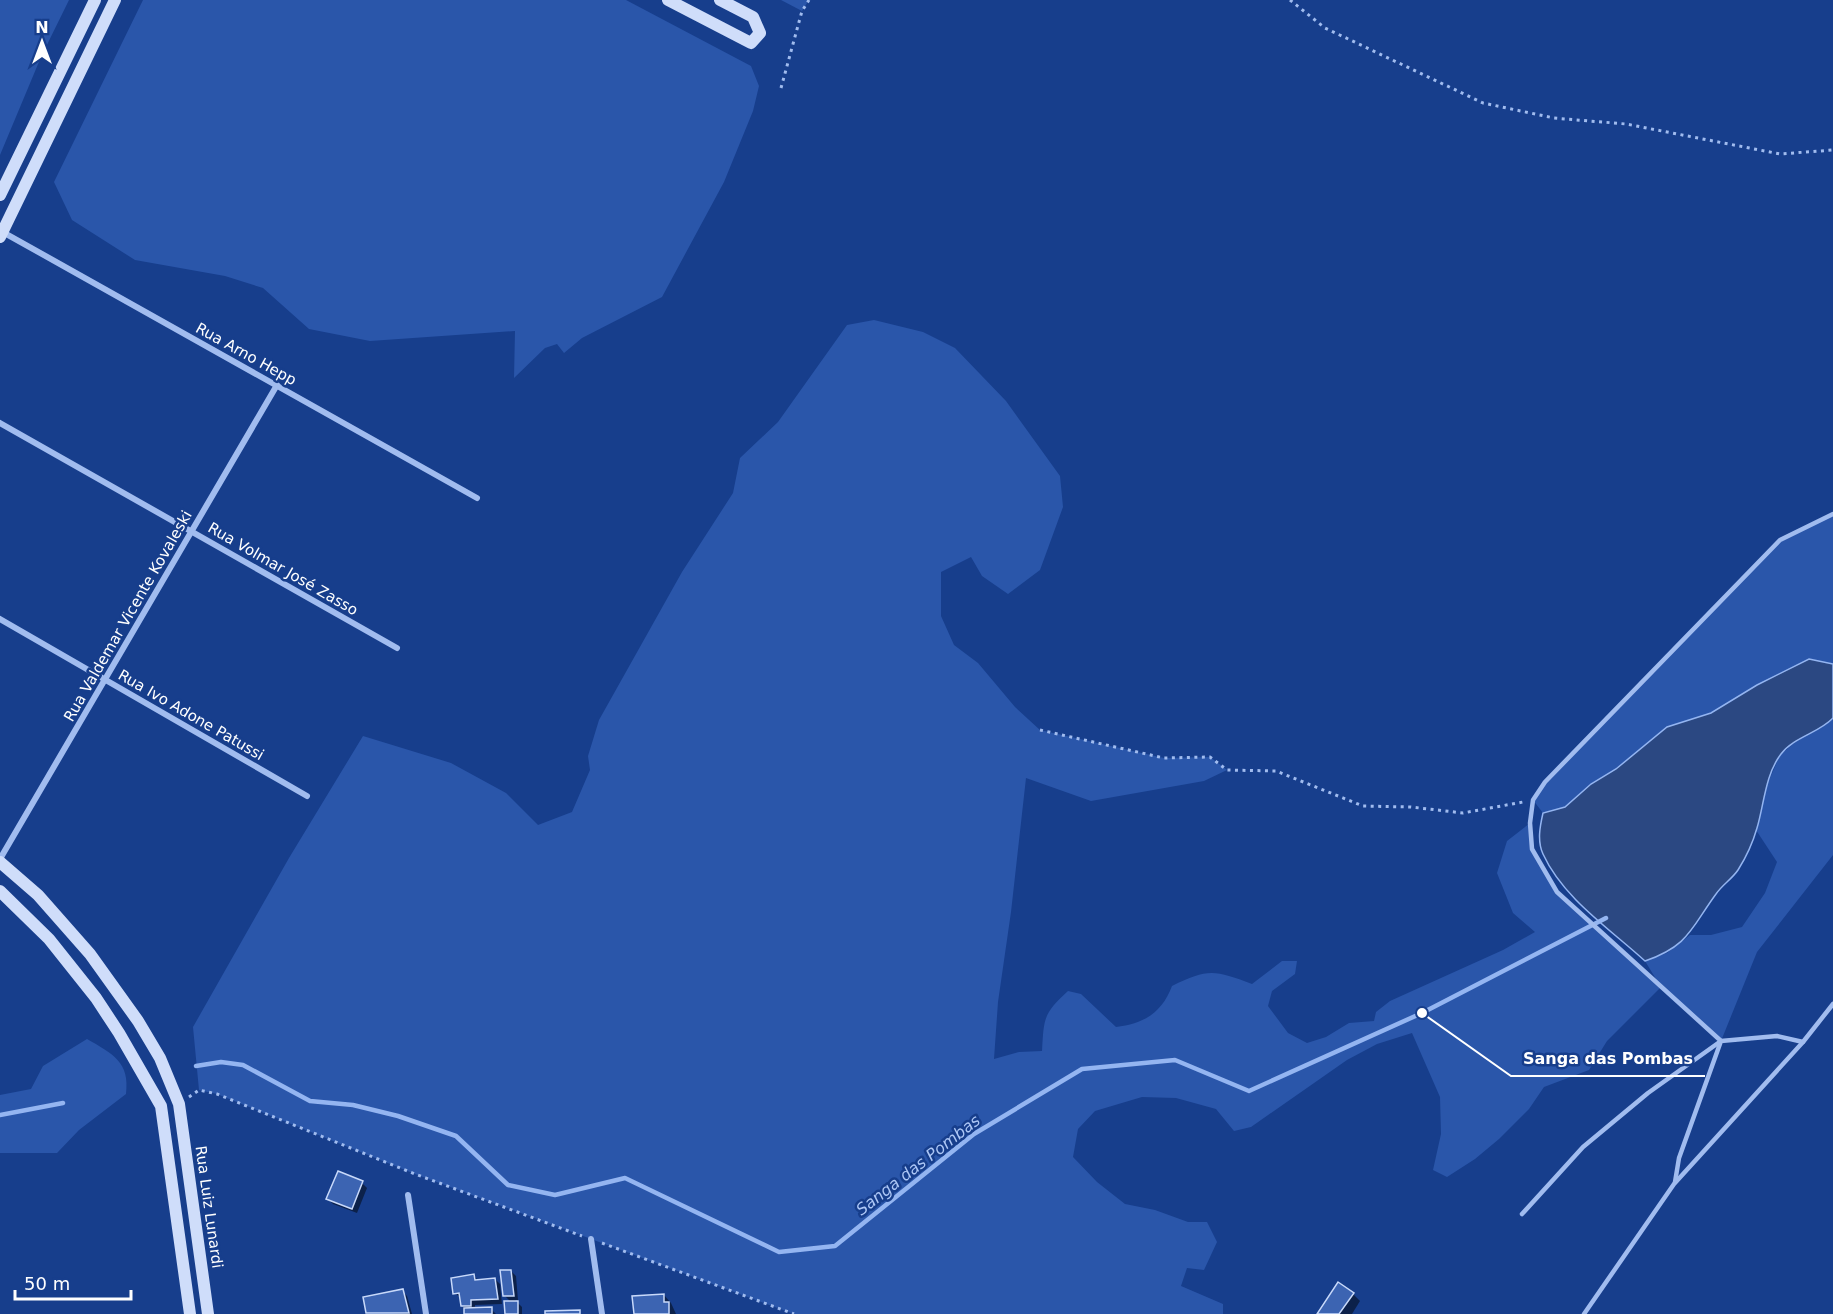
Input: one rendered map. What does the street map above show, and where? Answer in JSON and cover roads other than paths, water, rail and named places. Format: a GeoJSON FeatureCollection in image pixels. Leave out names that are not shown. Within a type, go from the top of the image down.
{"type":"FeatureCollection","features":[{"type":"Feature","properties":{"kind":"street"},"geometry":{"type":"LineString","coordinates":[[0,195],[95,0]]}},
{"type":"Feature","properties":{"kind":"street"},"geometry":{"type":"LineString","coordinates":[[1,233],[115,0]]}},
{"type":"Feature","properties":{"kind":"street"},"geometry":{"type":"LineString","coordinates":[[668,0],[751,43],[760,33],[753,17],[720,0]]}},
{"type":"Feature","properties":{"kind":"street","name":"Rua Arno Hepp"},"geometry":{"type":"LineString","coordinates":[[1,233],[477,498]]}},
{"type":"Feature","properties":{"kind":"street","name":"Rua Valdemar Vicente Kovaleski"},"geometry":{"type":"LineString","coordinates":[[0,861],[277,385]]}},
{"type":"Feature","properties":{"kind":"street","name":"Rua Volmar José Zasso"},"geometry":{"type":"LineString","coordinates":[[0,423],[397,648]]}},
{"type":"Feature","properties":{"kind":"street","name":"Rua Ivo Adone Patussi"},"geometry":{"type":"LineString","coordinates":[[0,619],[307,796]]}},
{"type":"Feature","properties":{"kind":"street","name":"Rua Luiz Lunardi"},"geometry":{"type":"LineString","coordinates":[[0,861],[38,895],[65,924],[113,985],[160,1058],[179,1104],[208,1314]]}},
{"type":"Feature","properties":{"kind":"street"},"geometry":{"type":"LineString","coordinates":[[0,891],[49,939],[90,990],[119,1033],[161,1106],[190,1314]]}},
{"type":"Feature","properties":{"kind":"street"},"geometry":{"type":"LineString","coordinates":[[161,1106],[179,1104]]}},
{"type":"Feature","properties":{"kind":"street"},"geometry":{"type":"LineString","coordinates":[[408,1196],[426,1314]]}},
{"type":"Feature","properties":{"kind":"street"},"geometry":{"type":"LineString","coordinates":[[591,1239],[602,1314]]}},
{"type":"Feature","properties":{"kind":"lane"},"geometry":{"type":"LineString","coordinates":[[1721,1041],[1557,892],[1532,849],[1530,823],[1533,800],[1545,782],[1780,540],[1833,514]]}},
{"type":"Feature","properties":{"kind":"lane"},"geometry":{"type":"LineString","coordinates":[[1584,1314],[1674,1184],[1803,1042],[1833,1004]]}},
{"type":"Feature","properties":{"kind":"lane"},"geometry":{"type":"LineString","coordinates":[[1522,1214],[1583,1148],[1648,1094],[1721,1041],[1777,1036],[1803,1042]]}},
{"type":"Feature","properties":{"kind":"lane"},"geometry":{"type":"LineString","coordinates":[[1674,1184],[1679,1158],[1721,1041]]}},
{"type":"Feature","properties":{"kind":"waterway","name":"Sanga das Pombas"},"geometry":{"type":"LineString","coordinates":[[196,1066],[221,1062],[243,1065],[310,1101],[353,1105],[398,1116],[456,1136],[508,1185],[555,1195],[625,1178],[779,1252],[835,1246],[974,1134],[1082,1069],[1175,1060],[1249,1091],[1422,1013],[1606,918]]}},
{"type":"Feature","properties":{"kind":"waterway","name":"Sanga das Pombas"},"geometry":{"type":"LineString","coordinates":[[0,1115],[63,1103]]}},
{"type":"Feature","properties":{"kind":"place","name":"Sanga das Pombas"},"geometry":{"type":"Point","coordinates":[1422,1013]}}]}
